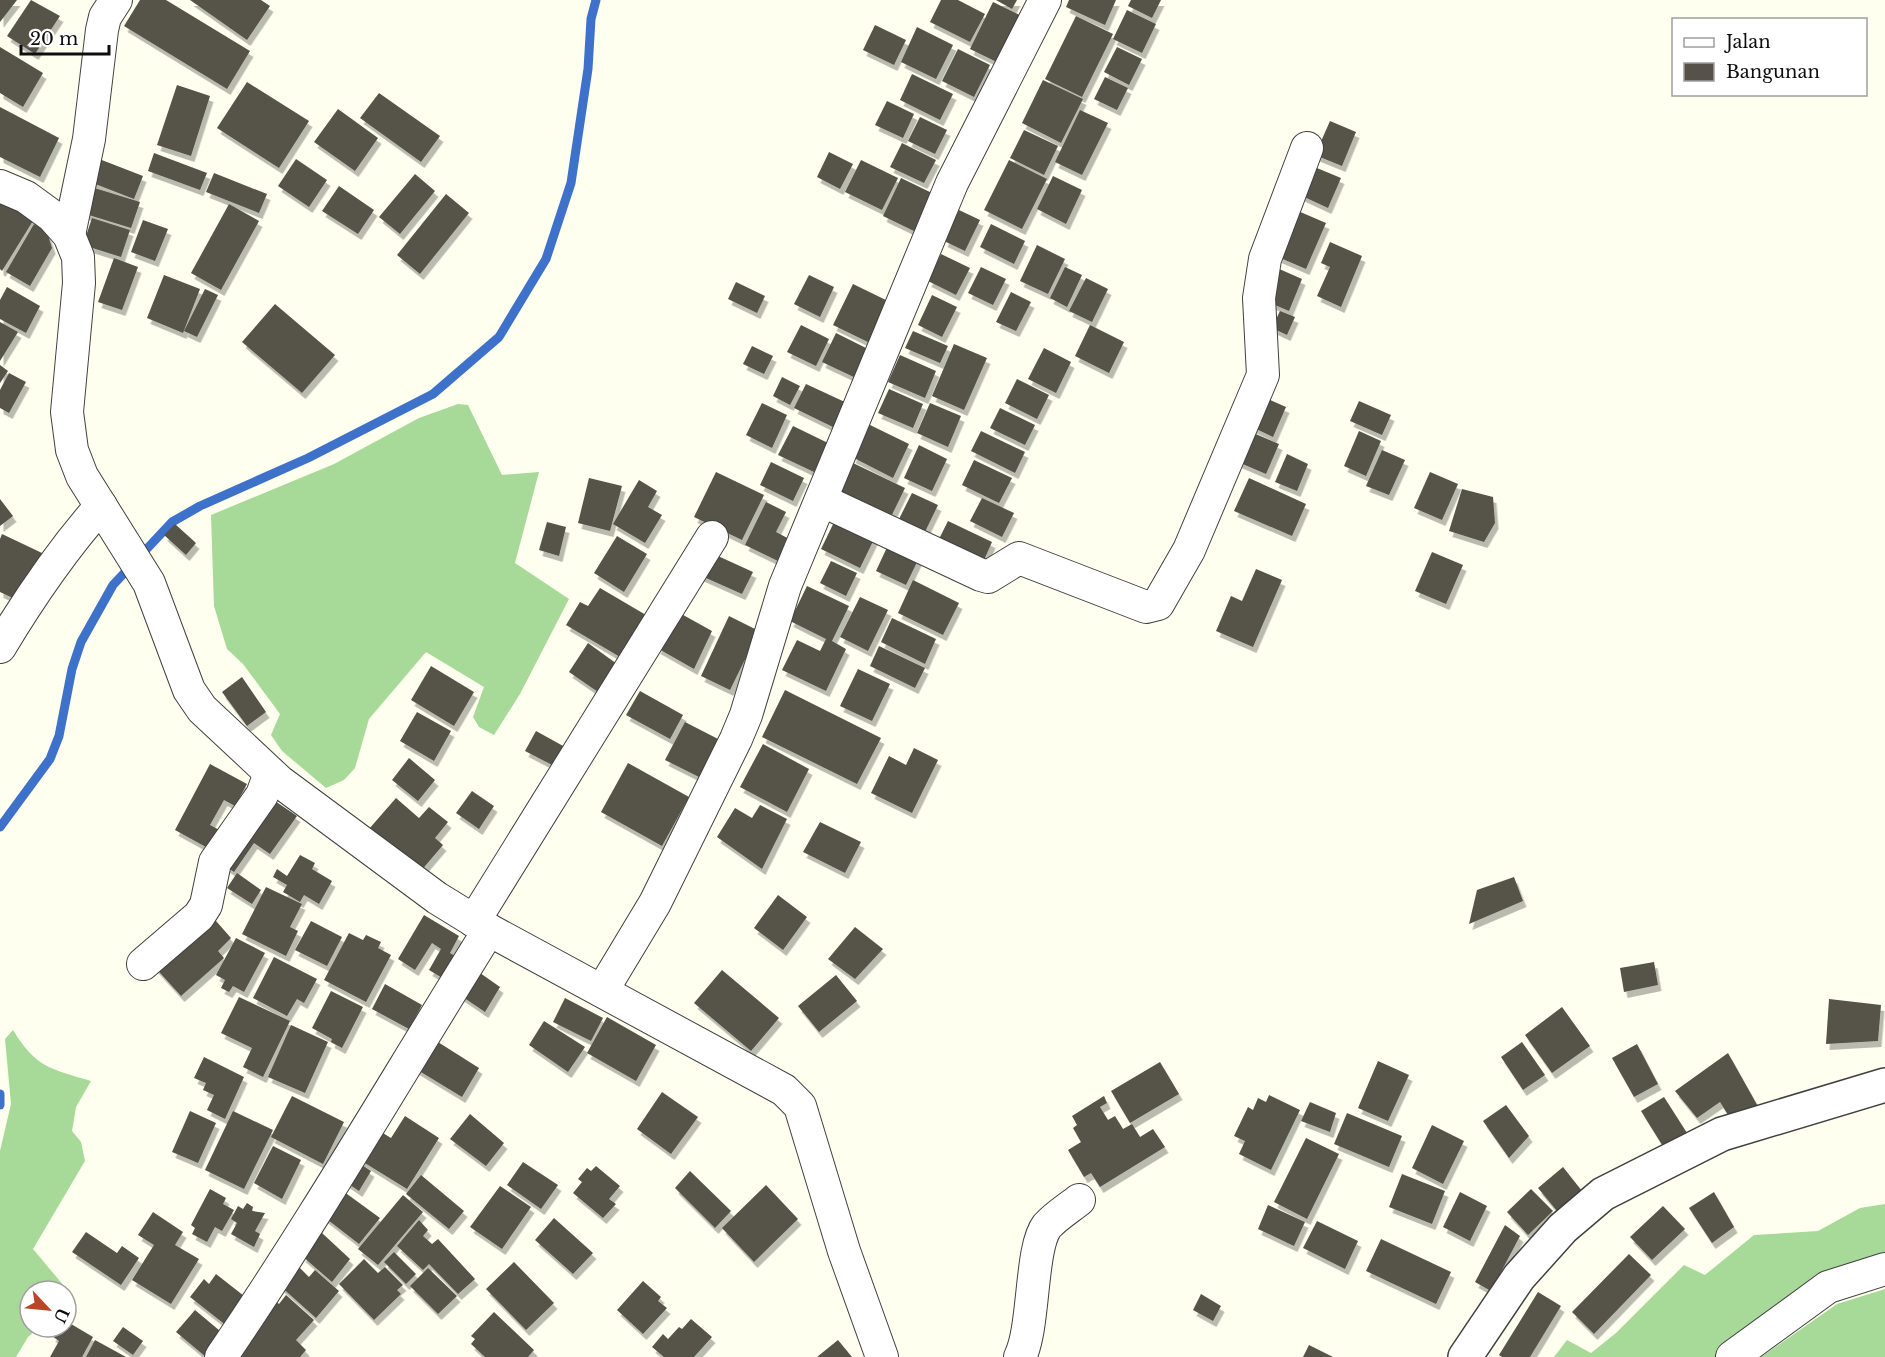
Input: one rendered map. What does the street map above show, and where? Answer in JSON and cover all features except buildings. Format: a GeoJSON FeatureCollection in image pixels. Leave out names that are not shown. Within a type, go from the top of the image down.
{"type":"FeatureCollection","features":[{"type":"Feature","properties":{"kind":"street"},"geometry":{"type":"LineString","coordinates":[[69,235],[89,139],[102,30],[105,17],[116,0]]}},
{"type":"Feature","properties":{"kind":"street"},"geometry":{"type":"LineString","coordinates":[[602,991],[655,903],[736,739],[746,715],[785,586],[952,183],[1045,0]]}},
{"type":"Feature","properties":{"kind":"street"},"geometry":{"type":"LineString","coordinates":[[821,500],[981,575],[988,577],[1019,558],[1146,607],[1158,604],[1189,550],[1263,375],[1259,298],[1265,259],[1307,148]]}},
{"type":"Feature","properties":{"kind":"street"},"geometry":{"type":"LineString","coordinates":[[0,186],[26,198],[52,216],[69,235],[78,257],[79,283],[67,412],[72,450],[81,476],[148,583],[189,690],[202,709],[270,773],[437,898],[482,926],[784,1090],[800,1106],[844,1251],[882,1357]]}},
{"type":"Feature","properties":{"kind":"street"},"geometry":{"type":"LineString","coordinates":[[0,646],[34,591],[70,542],[104,512]]}},
{"type":"Feature","properties":{"kind":"street"},"geometry":{"type":"LineString","coordinates":[[221,1357],[287,1260],[712,537]]}},
{"type":"Feature","properties":{"kind":"street"},"geometry":{"type":"LineString","coordinates":[[143,964],[199,916],[206,906],[215,862],[262,795],[270,773]]}},
{"type":"Feature","properties":{"kind":"street"},"geometry":{"type":"LineString","coordinates":[[1465,1357],[1519,1277],[1563,1228],[1603,1194],[1722,1134],[1885,1085]]}},
{"type":"Feature","properties":{"kind":"street"},"geometry":{"type":"LineString","coordinates":[[1020,1357],[1034,1289],[1038,1249],[1046,1227],[1079,1200]]}},
{"type":"Feature","properties":{"kind":"street"},"geometry":{"type":"LineString","coordinates":[[1732,1357],[1828,1287],[1885,1269]]}},
{"type":"Feature","properties":{"kind":"green space"},"geometry":{"type":"Polygon","coordinates":[[[458,404],[468,405],[502,475],[539,472],[515,563],[569,599],[520,694],[494,735],[479,727],[473,717],[484,687],[426,652],[369,719],[355,768],[344,780],[326,788],[282,751],[271,735],[280,714],[243,664],[227,649],[214,606],[211,515],[334,464],[419,418],[458,404]]]}},
{"type":"Feature","properties":{"kind":"green space"},"geometry":{"type":"Polygon","coordinates":[[[13,1030],[21,1043],[37,1060],[55,1070],[91,1081],[76,1107],[72,1131],[81,1142],[85,1161],[33,1249],[58,1279],[18,1279],[18,1339],[27,1339],[16,1357],[0,1357],[0,1151],[11,1104],[5,1039],[13,1030]]]}},
{"type":"Feature","properties":{"kind":"green space"},"geometry":{"type":"Polygon","coordinates":[[[1885,1204],[1885,1264],[1725,1357],[1554,1357],[1567,1340],[1591,1353],[1616,1333],[1684,1265],[1705,1275],[1754,1235],[1818,1231],[1860,1208],[1885,1204]]]}},
{"type":"Feature","properties":{"kind":"green space"},"geometry":{"type":"Polygon","coordinates":[[[1885,1289],[1885,1357],[1761,1357],[1837,1304],[1885,1289]]]}},
{"type":"Feature","properties":{"kind":"waterway"},"geometry":{"type":"LineString","coordinates":[[0,827],[50,759],[59,736],[72,669],[81,642],[113,585],[172,522],[200,506],[308,458],[433,394],[499,337],[546,259],[571,183],[588,69],[591,19],[596,0]]}},
{"type":"Feature","properties":{"kind":"waterway"},"geometry":{"type":"LineString","coordinates":[[0,1094],[0,1105]]}}]}
